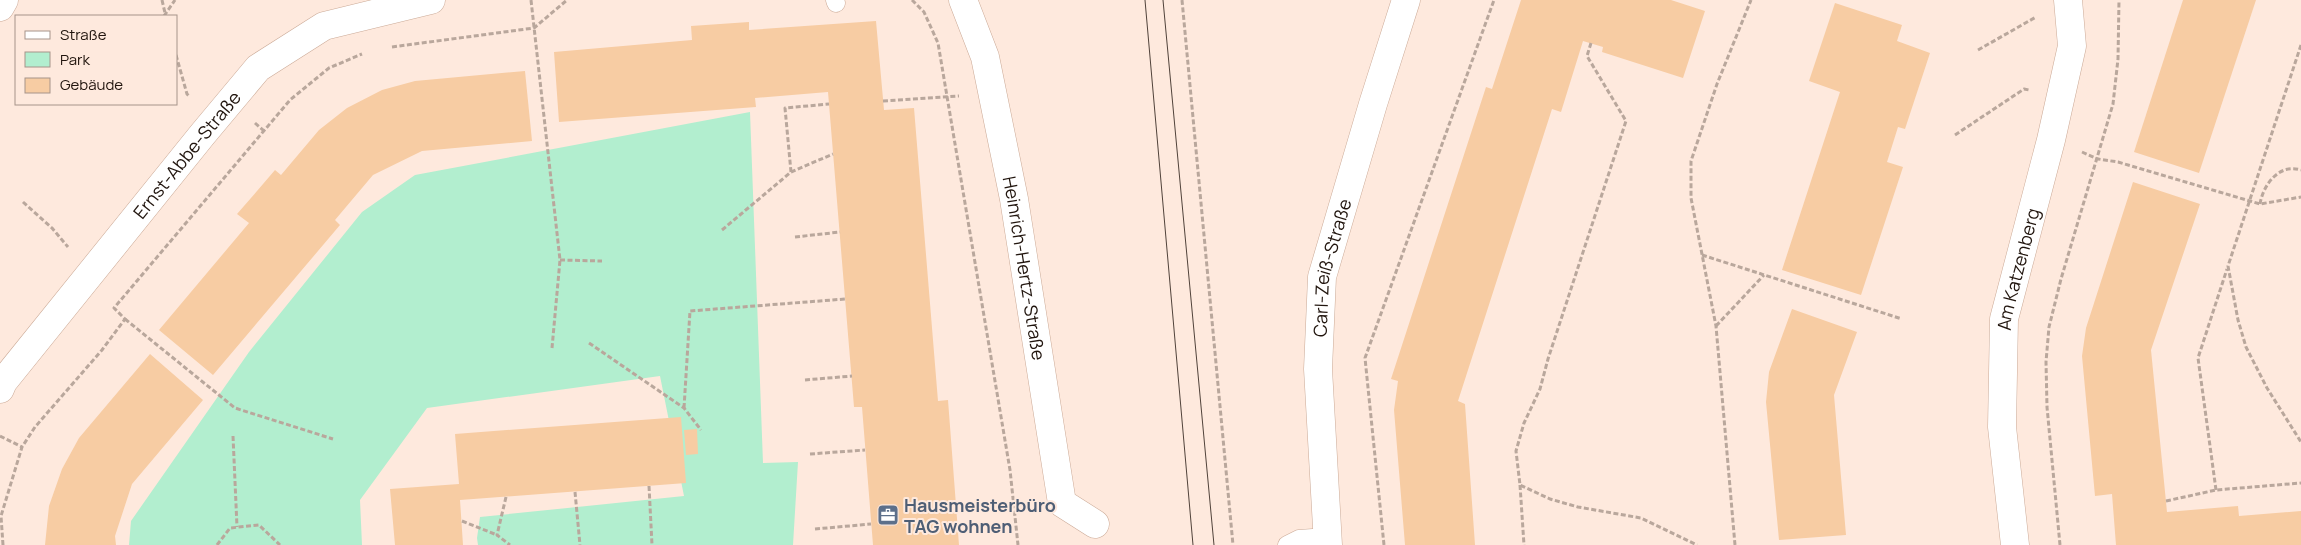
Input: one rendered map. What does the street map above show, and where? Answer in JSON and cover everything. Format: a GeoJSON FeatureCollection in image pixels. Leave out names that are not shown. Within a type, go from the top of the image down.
{"type":"FeatureCollection","features":[{"type":"Feature","properties":{"kind":"street"},"geometry":{"type":"LineString","coordinates":[[0,7],[4,0]]}},
{"type":"Feature","properties":{"kind":"street","name":"Ernst-Abbe-Straße"},"geometry":{"type":"LineString","coordinates":[[0,389],[3,382],[83,282],[258,68],[324,26],[431,0]]}},
{"type":"Feature","properties":{"kind":"street","name":"Heinrich-Hertz-Straße"},"geometry":{"type":"LineString","coordinates":[[963,0],[985,57],[1010,180],[1062,503],[1095,524]]}},
{"type":"Feature","properties":{"kind":"street","name":"Carl-Zeiß-Straße"},"geometry":{"type":"LineString","coordinates":[[1328,541],[1318,368],[1322,277],[1406,0]]}},
{"type":"Feature","properties":{"kind":"street","name":"Am Katzenberg"},"geometry":{"type":"LineString","coordinates":[[2015,545],[2002,427],[2004,320],[2051,140],[2072,46],[2068,0]]}},
{"type":"Feature","properties":{"kind":"lane"},"geometry":{"type":"LineString","coordinates":[[1287,545],[1299,539],[1328,541]]}},
{"type":"Feature","properties":{"kind":"path"},"geometry":{"type":"LineString","coordinates":[[162,0],[165,15]]}},
{"type":"Feature","properties":{"kind":"path"},"geometry":{"type":"LineString","coordinates":[[165,15],[175,0]]}},
{"type":"Feature","properties":{"kind":"path"},"geometry":{"type":"LineString","coordinates":[[531,0],[560,260],[552,348]]}},
{"type":"Feature","properties":{"kind":"path"},"geometry":{"type":"LineString","coordinates":[[382,48],[534,28],[567,0]]}},
{"type":"Feature","properties":{"kind":"path"},"geometry":{"type":"LineString","coordinates":[[912,0],[924,12],[938,43],[948,98],[953,142],[1010,470],[1018,545]]}},
{"type":"Feature","properties":{"kind":"path"},"geometry":{"type":"LineString","coordinates":[[1182,0],[1233,545]]}},
{"type":"Feature","properties":{"kind":"path"},"geometry":{"type":"LineString","coordinates":[[1384,545],[1366,358],[1494,0]]}},
{"type":"Feature","properties":{"kind":"path"},"geometry":{"type":"LineString","coordinates":[[1735,545],[1716,326],[1690,198],[1691,160],[1717,84],[1751,0]]}},
{"type":"Feature","properties":{"kind":"path"},"geometry":{"type":"LineString","coordinates":[[2060,545],[2047,407],[2046,362],[2049,327],[2060,279],[2113,104],[2118,59],[2119,0]]}},
{"type":"Feature","properties":{"kind":"path"},"geometry":{"type":"LineString","coordinates":[[1978,50],[2041,14]]}},
{"type":"Feature","properties":{"kind":"path"},"geometry":{"type":"LineString","coordinates":[[1524,545],[1516,452],[1524,423],[1540,389],[1548,359],[1626,122],[1587,56],[1592,43]]}},
{"type":"Feature","properties":{"kind":"path"},"geometry":{"type":"LineString","coordinates":[[2216,490],[2198,358],[2301,45]]}},
{"type":"Feature","properties":{"kind":"path"},"geometry":{"type":"LineString","coordinates":[[333,438],[235,408],[114,308],[290,100],[330,68],[364,53]]}},
{"type":"Feature","properties":{"kind":"path"},"geometry":{"type":"LineString","coordinates":[[178,62],[187,94],[214,120]]}},
{"type":"Feature","properties":{"kind":"path"},"geometry":{"type":"LineString","coordinates":[[1955,135],[2024,89],[2061,98]]}},
{"type":"Feature","properties":{"kind":"path"},"geometry":{"type":"LineString","coordinates":[[883,101],[948,98]]}},
{"type":"Feature","properties":{"kind":"path"},"geometry":{"type":"LineString","coordinates":[[791,172],[785,108],[829,104]]}},
{"type":"Feature","properties":{"kind":"path"},"geometry":{"type":"LineString","coordinates":[[2051,140],[2098,158],[2118,162],[2260,204],[2301,197]]}},
{"type":"Feature","properties":{"kind":"path"},"geometry":{"type":"LineString","coordinates":[[722,230],[791,172],[834,154]]}},
{"type":"Feature","properties":{"kind":"path"},"geometry":{"type":"LineString","coordinates":[[2260,204],[2262,192],[2275,176],[2293,167],[2301,170]]}},
{"type":"Feature","properties":{"kind":"path"},"geometry":{"type":"LineString","coordinates":[[23,202],[52,228],[80,262],[83,282]]}},
{"type":"Feature","properties":{"kind":"path"},"geometry":{"type":"LineString","coordinates":[[795,237],[840,232]]}},
{"type":"Feature","properties":{"kind":"path"},"geometry":{"type":"LineString","coordinates":[[1702,255],[1902,318]]}},
{"type":"Feature","properties":{"kind":"path"},"geometry":{"type":"LineString","coordinates":[[560,260],[602,261]]}},
{"type":"Feature","properties":{"kind":"path"},"geometry":{"type":"LineString","coordinates":[[2228,266],[2238,320],[2246,347],[2267,388],[2301,442]]}},
{"type":"Feature","properties":{"kind":"path"},"geometry":{"type":"LineString","coordinates":[[1716,326],[1764,275]]}},
{"type":"Feature","properties":{"kind":"path"},"geometry":{"type":"LineString","coordinates":[[684,408],[690,311],[845,299]]}},
{"type":"Feature","properties":{"kind":"path"},"geometry":{"type":"LineString","coordinates":[[3,545],[1,516],[22,447],[35,427],[102,350],[125,319]]}},
{"type":"Feature","properties":{"kind":"path"},"geometry":{"type":"LineString","coordinates":[[590,343],[684,408],[701,430]]}},
{"type":"Feature","properties":{"kind":"path"},"geometry":{"type":"LineString","coordinates":[[805,380],[852,376]]}},
{"type":"Feature","properties":{"kind":"path"},"geometry":{"type":"LineString","coordinates":[[0,436],[22,447]]}},
{"type":"Feature","properties":{"kind":"path"},"geometry":{"type":"LineString","coordinates":[[233,436],[237,527]]}},
{"type":"Feature","properties":{"kind":"path"},"geometry":{"type":"LineString","coordinates":[[810,454],[865,450]]}},
{"type":"Feature","properties":{"kind":"path"},"geometry":{"type":"LineString","coordinates":[[2166,501],[2216,490],[2301,483]]}},
{"type":"Feature","properties":{"kind":"path"},"geometry":{"type":"LineString","coordinates":[[1520,485],[1550,499],[1578,507],[1641,518],[1698,545]]}},
{"type":"Feature","properties":{"kind":"path"},"geometry":{"type":"LineString","coordinates":[[649,486],[652,545]]}},
{"type":"Feature","properties":{"kind":"path"},"geometry":{"type":"LineString","coordinates":[[575,492],[580,545]]}},
{"type":"Feature","properties":{"kind":"path"},"geometry":{"type":"LineString","coordinates":[[497,535],[506,497]]}},
{"type":"Feature","properties":{"kind":"path"},"geometry":{"type":"LineString","coordinates":[[462,521],[497,535],[510,545]]}},
{"type":"Feature","properties":{"kind":"path"},"geometry":{"type":"LineString","coordinates":[[815,529],[871,524]]}},
{"type":"Feature","properties":{"kind":"path"},"geometry":{"type":"LineString","coordinates":[[216,545],[230,528],[259,526],[280,545]]}},
{"type":"Feature","properties":{"kind":"green space"},"geometry":{"type":"Polygon","coordinates":[[[750,112],[763,463],[798,462],[793,545],[478,545],[480,517],[684,496],[660,376],[427,408],[360,500],[362,545],[129,545],[131,521],[249,352],[362,212],[415,175],[750,112]]]}},
{"type":"Feature","properties":{"kind":"building"},"geometry":{"type":"Polygon","coordinates":[[[1521,0],[1671,0],[1705,11],[1683,78],[1602,52],[1603,47],[1583,41],[1561,112],[1552,109],[1458,401],[1465,404],[1475,545],[1405,545],[1394,410],[1398,381],[1391,379],[1486,87],[1492,89],[1521,0]]]}},
{"type":"Feature","properties":{"kind":"building"},"geometry":{"type":"Polygon","coordinates":[[[2183,0],[2256,0],[2199,173],[2134,152],[2183,0]]]}},
{"type":"Feature","properties":{"kind":"building"},"geometry":{"type":"Polygon","coordinates":[[[1835,3],[1902,25],[1897,41],[1930,53],[1905,129],[1898,127],[1887,162],[1903,167],[1861,295],[1782,270],[1840,92],[1809,81],[1835,3]]]}},
{"type":"Feature","properties":{"kind":"building"},"geometry":{"type":"Polygon","coordinates":[[[876,21],[884,110],[914,108],[938,401],[948,400],[959,545],[873,545],[862,407],[854,407],[828,92],[755,98],[756,107],[559,122],[554,52],[692,40],[691,26],[749,22],[749,30],[876,21]]]}},
{"type":"Feature","properties":{"kind":"building"},"geometry":{"type":"Polygon","coordinates":[[[525,71],[532,141],[422,151],[373,175],[335,220],[340,225],[213,375],[159,330],[249,223],[237,214],[275,170],[281,175],[319,130],[347,108],[382,90],[415,81],[525,71]]]}},
{"type":"Feature","properties":{"kind":"building"},"geometry":{"type":"Polygon","coordinates":[[[2133,182],[2200,204],[2151,350],[2167,512],[2238,506],[2239,516],[2301,511],[2301,545],[2116,545],[2112,494],[2095,496],[2082,356],[2086,328],[2133,182]]]}},
{"type":"Feature","properties":{"kind":"building"},"geometry":{"type":"Polygon","coordinates":[[[1792,309],[1857,332],[1834,395],[1846,535],[1779,540],[1766,402],[1769,372],[1792,309]]]}},
{"type":"Feature","properties":{"kind":"building"},"geometry":{"type":"Polygon","coordinates":[[[150,354],[203,400],[132,484],[115,536],[116,545],[45,545],[49,506],[62,469],[79,438],[150,354]]]}},
{"type":"Feature","properties":{"kind":"building"},"geometry":{"type":"Polygon","coordinates":[[[681,417],[686,483],[460,500],[463,545],[395,545],[390,489],[459,484],[455,434],[681,417]]]}},
{"type":"Feature","properties":{"kind":"building"},"geometry":{"type":"Polygon","coordinates":[[[697,429],[698,454],[686,455],[684,430],[697,429]]]}},
{"type":"Feature","properties":{"kind":"tram line"},"geometry":{"type":"LineString","coordinates":[[1145,0],[1193,545]]}},
{"type":"Feature","properties":{"kind":"tram line"},"geometry":{"type":"LineString","coordinates":[[1163,0],[1214,545]]}},
{"type":"Feature","properties":{"kind":"place","name":"Hausmeisterbüro TAG wohnen"},"geometry":{"type":"Point","coordinates":[888,515]}}]}
